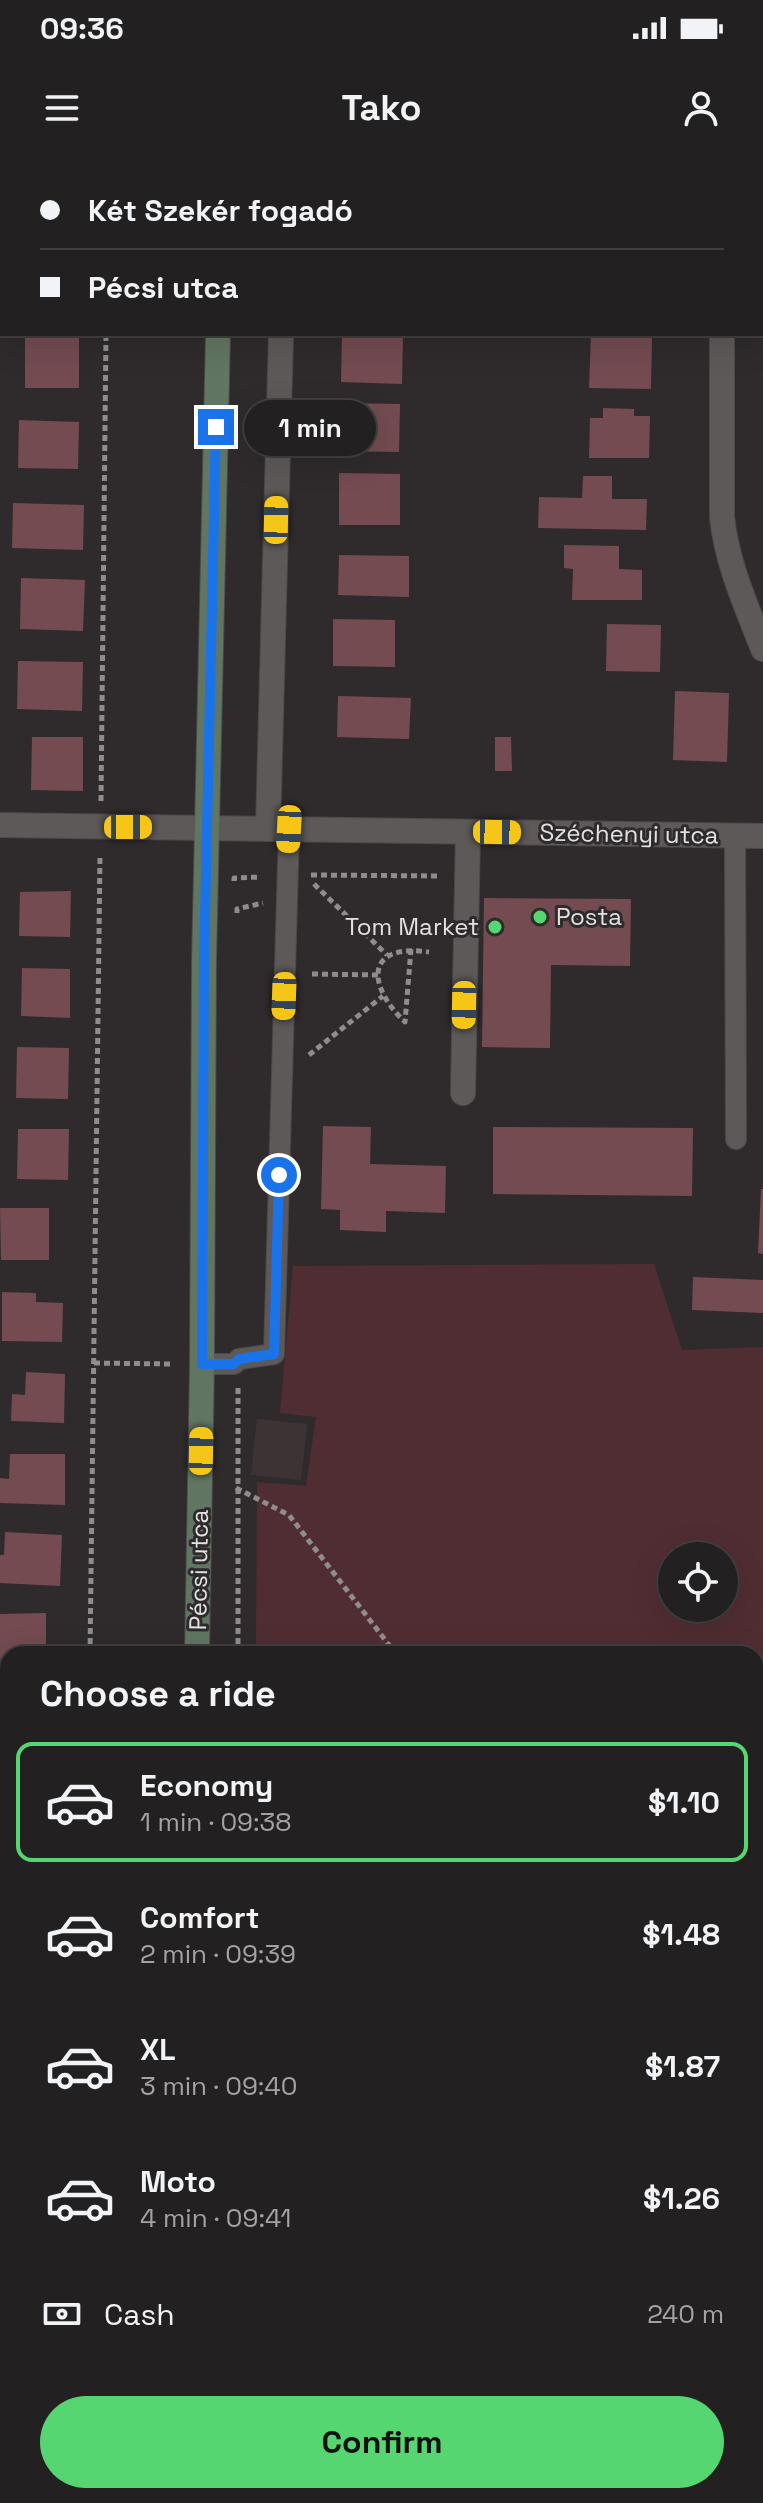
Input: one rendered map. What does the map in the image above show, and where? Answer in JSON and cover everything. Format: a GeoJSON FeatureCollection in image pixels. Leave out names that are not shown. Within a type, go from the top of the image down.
{"type":"FeatureCollection","features":[{"type":"Feature","properties":{"kind":"main road","name":"Pécsi utca"},"geometry":{"type":"LineString","coordinates":[[197,1646],[204,976],[218,336]]}},
{"type":"Feature","properties":{"kind":"street"},"geometry":{"type":"LineString","coordinates":[[278,829],[281,336]]}},
{"type":"Feature","properties":{"kind":"street"},"geometry":{"type":"LineString","coordinates":[[722,336],[722,517],[725,545],[734,577],[763,649]]}},
{"type":"Feature","properties":{"kind":"street","name":"Széchenyi utca"},"geometry":{"type":"LineString","coordinates":[[0,825],[763,836]]}},
{"type":"Feature","properties":{"kind":"street"},"geometry":{"type":"LineString","coordinates":[[463,1093],[468,832]]}},
{"type":"Feature","properties":{"kind":"lane"},"geometry":{"type":"LineString","coordinates":[[202,1364],[234,1364],[239,1359],[274,1354],[286,898],[278,829]]}},
{"type":"Feature","properties":{"kind":"lane"},"geometry":{"type":"LineString","coordinates":[[735,836],[736,1139]]}},
{"type":"Feature","properties":{"kind":"path"},"geometry":{"type":"LineString","coordinates":[[90,1646],[106,336]]}},
{"type":"Feature","properties":{"kind":"path"},"geometry":{"type":"LineString","coordinates":[[388,955],[305,875],[466,876]]}},
{"type":"Feature","properties":{"kind":"path"},"geometry":{"type":"LineString","coordinates":[[411,949],[405,1022],[383,996],[378,975],[381,962],[388,955],[411,949],[429,952]]}},
{"type":"Feature","properties":{"kind":"path"},"geometry":{"type":"LineString","coordinates":[[303,974],[378,975]]}},
{"type":"Feature","properties":{"kind":"path"},"geometry":{"type":"LineString","coordinates":[[302,1061],[383,996]]}},
{"type":"Feature","properties":{"kind":"path"},"geometry":{"type":"LineString","coordinates":[[238,1646],[236,1488],[239,1359]]}},
{"type":"Feature","properties":{"kind":"path"},"geometry":{"type":"LineString","coordinates":[[94,1363],[202,1364]]}},
{"type":"Feature","properties":{"kind":"path"},"geometry":{"type":"LineString","coordinates":[[236,1488],[289,1515],[390,1646]]}},
{"type":"Feature","properties":{"kind":"shaded area"},"geometry":{"type":"Polygon","coordinates":[[[654,1264],[682,1350],[763,1347],[763,1646],[256,1646],[257,1482],[306,1486],[316,1417],[280,1413],[293,1266],[654,1264]]]}},
{"type":"Feature","properties":{"kind":"shaded area"},"geometry":{"type":"Polygon","coordinates":[[[257,1419],[307,1424],[301,1480],[251,1475],[257,1419]]]}},
{"type":"Feature","properties":{"kind":"building"},"geometry":{"type":"Polygon","coordinates":[[[25,336],[79,336],[79,388],[25,388],[25,336]]]}},
{"type":"Feature","properties":{"kind":"building"},"geometry":{"type":"Polygon","coordinates":[[[342,336],[403,336],[402,384],[341,382],[342,336]]]}},
{"type":"Feature","properties":{"kind":"building"},"geometry":{"type":"Polygon","coordinates":[[[591,336],[652,337],[651,389],[589,388],[591,336]]]}},
{"type":"Feature","properties":{"kind":"building"},"geometry":{"type":"Polygon","coordinates":[[[342,403],[400,404],[399,452],[342,451],[342,403]]]}},
{"type":"Feature","properties":{"kind":"building"},"geometry":{"type":"Polygon","coordinates":[[[603,408],[634,409],[634,416],[650,416],[649,458],[589,458],[590,418],[603,418],[603,408]]]}},
{"type":"Feature","properties":{"kind":"building"},"geometry":{"type":"Polygon","coordinates":[[[19,420],[79,422],[78,469],[18,468],[19,420]]]}},
{"type":"Feature","properties":{"kind":"building"},"geometry":{"type":"Polygon","coordinates":[[[339,473],[400,474],[400,525],[339,525],[339,473]]]}},
{"type":"Feature","properties":{"kind":"building"},"geometry":{"type":"Polygon","coordinates":[[[583,476],[612,476],[612,499],[647,499],[646,530],[538,528],[539,497],[582,498],[583,476]]]}},
{"type":"Feature","properties":{"kind":"building"},"geometry":{"type":"Polygon","coordinates":[[[13,503],[84,505],[83,550],[12,548],[13,503]]]}},
{"type":"Feature","properties":{"kind":"building"},"geometry":{"type":"Polygon","coordinates":[[[564,545],[619,546],[619,569],[642,570],[642,600],[572,600],[573,569],[564,568],[564,545]]]}},
{"type":"Feature","properties":{"kind":"building"},"geometry":{"type":"Polygon","coordinates":[[[339,555],[409,556],[409,597],[338,595],[339,555]]]}},
{"type":"Feature","properties":{"kind":"building"},"geometry":{"type":"Polygon","coordinates":[[[21,578],[85,580],[83,631],[20,629],[21,578]]]}},
{"type":"Feature","properties":{"kind":"building"},"geometry":{"type":"Polygon","coordinates":[[[333,619],[395,620],[395,667],[333,666],[333,619]]]}},
{"type":"Feature","properties":{"kind":"building"},"geometry":{"type":"Polygon","coordinates":[[[607,624],[661,625],[660,672],[606,671],[607,624]]]}},
{"type":"Feature","properties":{"kind":"building"},"geometry":{"type":"Polygon","coordinates":[[[18,661],[83,662],[82,711],[17,709],[18,661]]]}},
{"type":"Feature","properties":{"kind":"building"},"geometry":{"type":"Polygon","coordinates":[[[675,691],[729,693],[727,762],[673,760],[675,691]]]}},
{"type":"Feature","properties":{"kind":"building"},"geometry":{"type":"Polygon","coordinates":[[[338,696],[411,698],[409,739],[337,737],[338,696]]]}},
{"type":"Feature","properties":{"kind":"building"},"geometry":{"type":"Polygon","coordinates":[[[32,737],[83,737],[83,791],[31,790],[32,737]]]}},
{"type":"Feature","properties":{"kind":"building"},"geometry":{"type":"Polygon","coordinates":[[[495,737],[511,737],[512,771],[495,771],[495,737]]]}},
{"type":"Feature","properties":{"kind":"building"},"geometry":{"type":"Polygon","coordinates":[[[71,891],[70,937],[19,936],[20,892],[71,891]]]}},
{"type":"Feature","properties":{"kind":"building"},"geometry":{"type":"Polygon","coordinates":[[[484,898],[631,899],[630,966],[551,965],[550,1048],[482,1047],[484,898]]]}},
{"type":"Feature","properties":{"kind":"building"},"geometry":{"type":"Polygon","coordinates":[[[22,968],[70,969],[70,1018],[21,1016],[22,968]]]}},
{"type":"Feature","properties":{"kind":"building"},"geometry":{"type":"Polygon","coordinates":[[[17,1047],[69,1048],[68,1099],[16,1098],[17,1047]]]}},
{"type":"Feature","properties":{"kind":"building"},"geometry":{"type":"Polygon","coordinates":[[[323,1126],[371,1127],[370,1164],[446,1166],[445,1213],[386,1211],[386,1232],[340,1230],[340,1210],[321,1209],[323,1126]]]}},
{"type":"Feature","properties":{"kind":"building"},"geometry":{"type":"Polygon","coordinates":[[[493,1127],[693,1128],[692,1196],[493,1194],[493,1127]]]}},
{"type":"Feature","properties":{"kind":"building"},"geometry":{"type":"Polygon","coordinates":[[[18,1129],[69,1129],[68,1180],[17,1179],[18,1129]]]}},
{"type":"Feature","properties":{"kind":"building"},"geometry":{"type":"Polygon","coordinates":[[[763,1189],[763,1254],[758,1253],[763,1189]]]}},
{"type":"Feature","properties":{"kind":"building"},"geometry":{"type":"Polygon","coordinates":[[[0,1208],[49,1208],[49,1260],[1,1260],[0,1208]]]}},
{"type":"Feature","properties":{"kind":"building"},"geometry":{"type":"Polygon","coordinates":[[[693,1277],[763,1280],[763,1313],[692,1310],[693,1277]]]}},
{"type":"Feature","properties":{"kind":"building"},"geometry":{"type":"Polygon","coordinates":[[[2,1292],[36,1293],[36,1302],[63,1303],[62,1342],[2,1341],[2,1292]]]}},
{"type":"Feature","properties":{"kind":"building"},"geometry":{"type":"Polygon","coordinates":[[[26,1372],[65,1374],[64,1423],[11,1421],[12,1394],[25,1395],[26,1372]]]}},
{"type":"Feature","properties":{"kind":"building"},"geometry":{"type":"Polygon","coordinates":[[[10,1454],[65,1454],[65,1505],[0,1503],[0,1478],[9,1479],[10,1454]]]}},
{"type":"Feature","properties":{"kind":"building"},"geometry":{"type":"Polygon","coordinates":[[[5,1532],[62,1535],[60,1586],[0,1583],[0,1555],[4,1555],[5,1532]]]}},
{"type":"Feature","properties":{"kind":"building"},"geometry":{"type":"Polygon","coordinates":[[[46,1613],[46,1646],[0,1646],[0,1614],[46,1613]]]}},
{"type":"Feature","properties":{"kind":"place","name":"Posta"},"geometry":{"type":"Point","coordinates":[540,917]}},
{"type":"Feature","properties":{"kind":"place","name":"Tom Market"},"geometry":{"type":"Point","coordinates":[495,927]}},
{"type":"Feature","properties":{"kind":"route"},"geometry":{"type":"LineString","coordinates":[[216,427],[204,961],[202,1364],[222,1366],[234,1364],[239,1359],[274,1354],[279,1175]]}}]}
